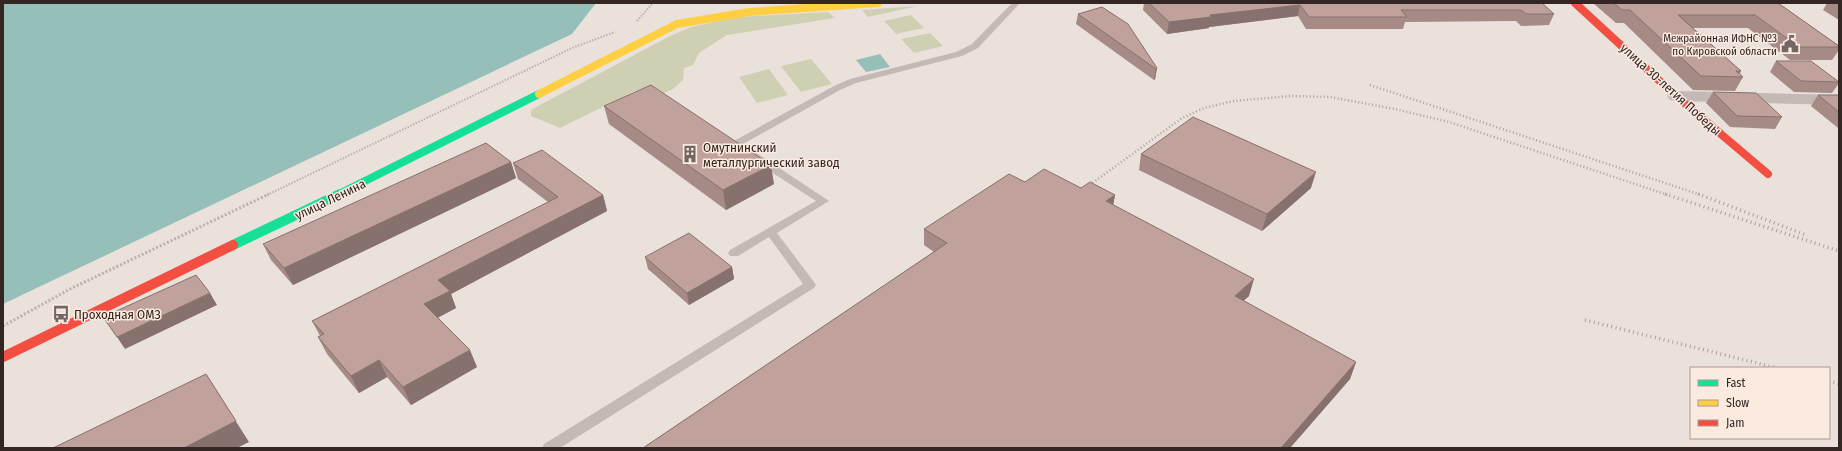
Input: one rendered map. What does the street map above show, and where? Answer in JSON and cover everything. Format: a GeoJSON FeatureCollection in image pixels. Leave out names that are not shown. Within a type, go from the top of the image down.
{"type":"FeatureCollection","features":[{"type":"Feature","properties":{"kind":"main road","name":"улица Ленина"},"geometry":{"type":"LineString","coordinates":[[3,357],[376,176],[677,24],[749,12],[878,3]]}},
{"type":"Feature","properties":{"kind":"main road","name":"улица 30-летия Победы"},"geometry":{"type":"LineString","coordinates":[[1575,3],[1676,96],[1768,174]]}},
{"type":"Feature","properties":{"kind":"street"},"geometry":{"type":"LineString","coordinates":[[1676,96],[1839,100]]}},
{"type":"Feature","properties":{"kind":"lane"},"geometry":{"type":"LineString","coordinates":[[734,253],[824,201],[740,147],[738,143],[837,88],[853,81],[970,50],[1016,3]]}},
{"type":"Feature","properties":{"kind":"lane"},"geometry":{"type":"LineString","coordinates":[[549,448],[810,285],[771,232]]}},
{"type":"Feature","properties":{"kind":"path"},"geometry":{"type":"LineString","coordinates":[[632,24],[638,21],[654,3]]}},
{"type":"Feature","properties":{"kind":"path"},"geometry":{"type":"LineString","coordinates":[[3,326],[70,289],[550,58],[572,48],[621,30]]}},
{"type":"Feature","properties":{"kind":"green space"},"geometry":{"type":"Polygon","coordinates":[[[918,6],[868,17],[862,10],[918,6]]]}},
{"type":"Feature","properties":{"kind":"green space"},"geometry":{"type":"Polygon","coordinates":[[[828,12],[835,18],[727,35],[699,53],[693,65],[684,68],[683,80],[673,89],[655,97],[642,89],[635,91],[560,128],[531,116],[531,110],[668,37],[691,27],[738,17],[828,12]]]}},
{"type":"Feature","properties":{"kind":"green space"},"geometry":{"type":"Polygon","coordinates":[[[911,15],[924,28],[896,34],[884,21],[911,15]]]}},
{"type":"Feature","properties":{"kind":"green space"},"geometry":{"type":"Polygon","coordinates":[[[930,33],[943,46],[914,53],[901,39],[930,33]]]}},
{"type":"Feature","properties":{"kind":"green space"},"geometry":{"type":"Polygon","coordinates":[[[811,59],[832,84],[801,92],[781,66],[811,59]]]}},
{"type":"Feature","properties":{"kind":"green space"},"geometry":{"type":"Polygon","coordinates":[[[769,69],[788,95],[757,103],[739,77],[769,69]]]}},
{"type":"Feature","properties":{"kind":"water"},"geometry":{"type":"Polygon","coordinates":[[[3,3],[596,3],[572,34],[3,304],[3,3]]]}},
{"type":"Feature","properties":{"kind":"water"},"geometry":{"type":"Polygon","coordinates":[[[880,54],[890,67],[866,72],[856,60],[880,54]]]}},
{"type":"Feature","properties":{"kind":"building"},"geometry":{"type":"Polygon","coordinates":[[[1149,3],[1542,3],[1554,14],[1526,14],[1521,10],[1401,10],[1407,17],[1309,17],[1300,5],[1210,15],[1211,17],[1169,22],[1149,3]]]}},
{"type":"Feature","properties":{"kind":"building"},"geometry":{"type":"Polygon","coordinates":[[[1614,3],[1778,3],[1839,47],[1799,47],[1755,15],[1678,15],[1741,71],[1736,71],[1743,77],[1701,76],[1630,10],[1622,10],[1614,3]]]}},
{"type":"Feature","properties":{"kind":"building"},"geometry":{"type":"Polygon","coordinates":[[[1102,7],[1128,24],[1157,68],[1156,69],[1078,14],[1102,7]]]}},
{"type":"Feature","properties":{"kind":"building"},"geometry":{"type":"Polygon","coordinates":[[[1776,61],[1811,61],[1839,82],[1801,81],[1776,61]]]}},
{"type":"Feature","properties":{"kind":"building"},"geometry":{"type":"Polygon","coordinates":[[[651,85],[771,165],[723,190],[604,106],[651,85]]]}},
{"type":"Feature","properties":{"kind":"building"},"geometry":{"type":"Polygon","coordinates":[[[1713,92],[1756,93],[1782,117],[1737,116],[1713,92]]]}},
{"type":"Feature","properties":{"kind":"building"},"geometry":{"type":"Polygon","coordinates":[[[1818,95],[1839,95],[1839,112],[1818,95]]]}},
{"type":"Feature","properties":{"kind":"building"},"geometry":{"type":"Polygon","coordinates":[[[1193,117],[1316,172],[1267,214],[1141,154],[1193,117]]]}},
{"type":"Feature","properties":{"kind":"building"},"geometry":{"type":"Polygon","coordinates":[[[486,143],[511,162],[284,268],[263,244],[486,143]]]}},
{"type":"Feature","properties":{"kind":"building"},"geometry":{"type":"Polygon","coordinates":[[[542,150],[603,195],[438,280],[450,291],[424,304],[470,350],[403,387],[379,360],[351,376],[318,337],[324,334],[312,321],[558,197],[513,163],[542,150]]]}},
{"type":"Feature","properties":{"kind":"building"},"geometry":{"type":"Polygon","coordinates":[[[1044,169],[1081,188],[1090,182],[1115,195],[1106,201],[1254,279],[1235,296],[1356,362],[1281,448],[643,448],[947,243],[924,229],[1009,174],[1025,182],[1044,169]]]}},
{"type":"Feature","properties":{"kind":"building"},"geometry":{"type":"Polygon","coordinates":[[[689,233],[732,267],[687,293],[645,257],[689,233]]]}},
{"type":"Feature","properties":{"kind":"building"},"geometry":{"type":"Polygon","coordinates":[[[196,275],[210,293],[117,337],[103,317],[196,275]]]}},
{"type":"Feature","properties":{"kind":"building"},"geometry":{"type":"Polygon","coordinates":[[[206,374],[236,421],[184,448],[53,448],[206,374]]]}},
{"type":"Feature","properties":{"kind":"railway"},"geometry":{"type":"LineString","coordinates":[[1370,85],[1698,194]]}},
{"type":"Feature","properties":{"kind":"railway"},"geometry":{"type":"LineString","coordinates":[[1084,189],[1182,118],[1204,108],[1234,101],[1290,96],[1330,97],[1395,109],[1449,122],[1665,194]]}},
{"type":"Feature","properties":{"kind":"railway"},"geometry":{"type":"LineString","coordinates":[[1665,194],[1839,251]]}},
{"type":"Feature","properties":{"kind":"railway"},"geometry":{"type":"LineString","coordinates":[[1698,194],[1806,235]]}},
{"type":"Feature","properties":{"kind":"railway"},"geometry":{"type":"LineString","coordinates":[[1585,320],[1773,367]]}},
{"type":"Feature","properties":{"kind":"railway"},"geometry":{"type":"LineString","coordinates":[[1830,381],[1839,384]]}},
{"type":"Feature","properties":{"kind":"traffic: fast"},"geometry":{"type":"LineString","coordinates":[[233,245],[376,176],[539,94]]}},
{"type":"Feature","properties":{"kind":"traffic: slow"},"geometry":{"type":"LineString","coordinates":[[539,94],[677,24],[749,12],[878,3]]}},
{"type":"Feature","properties":{"kind":"traffic: jam"},"geometry":{"type":"LineString","coordinates":[[1575,3],[1676,96],[1768,174]]}},
{"type":"Feature","properties":{"kind":"traffic: jam"},"geometry":{"type":"LineString","coordinates":[[3,357],[233,245]]}},
{"type":"Feature","properties":{"kind":"place","name":"Межрайонная ИФНС №3 по Кировской области"},"geometry":{"type":"Point","coordinates":[1790,44]}},
{"type":"Feature","properties":{"kind":"place","name":"Омутнинский металлургический завод"},"geometry":{"type":"Point","coordinates":[690,154]}},
{"type":"Feature","properties":{"kind":"place","name":"Проходная ОМЗ"},"geometry":{"type":"Point","coordinates":[61,314]}}]}
